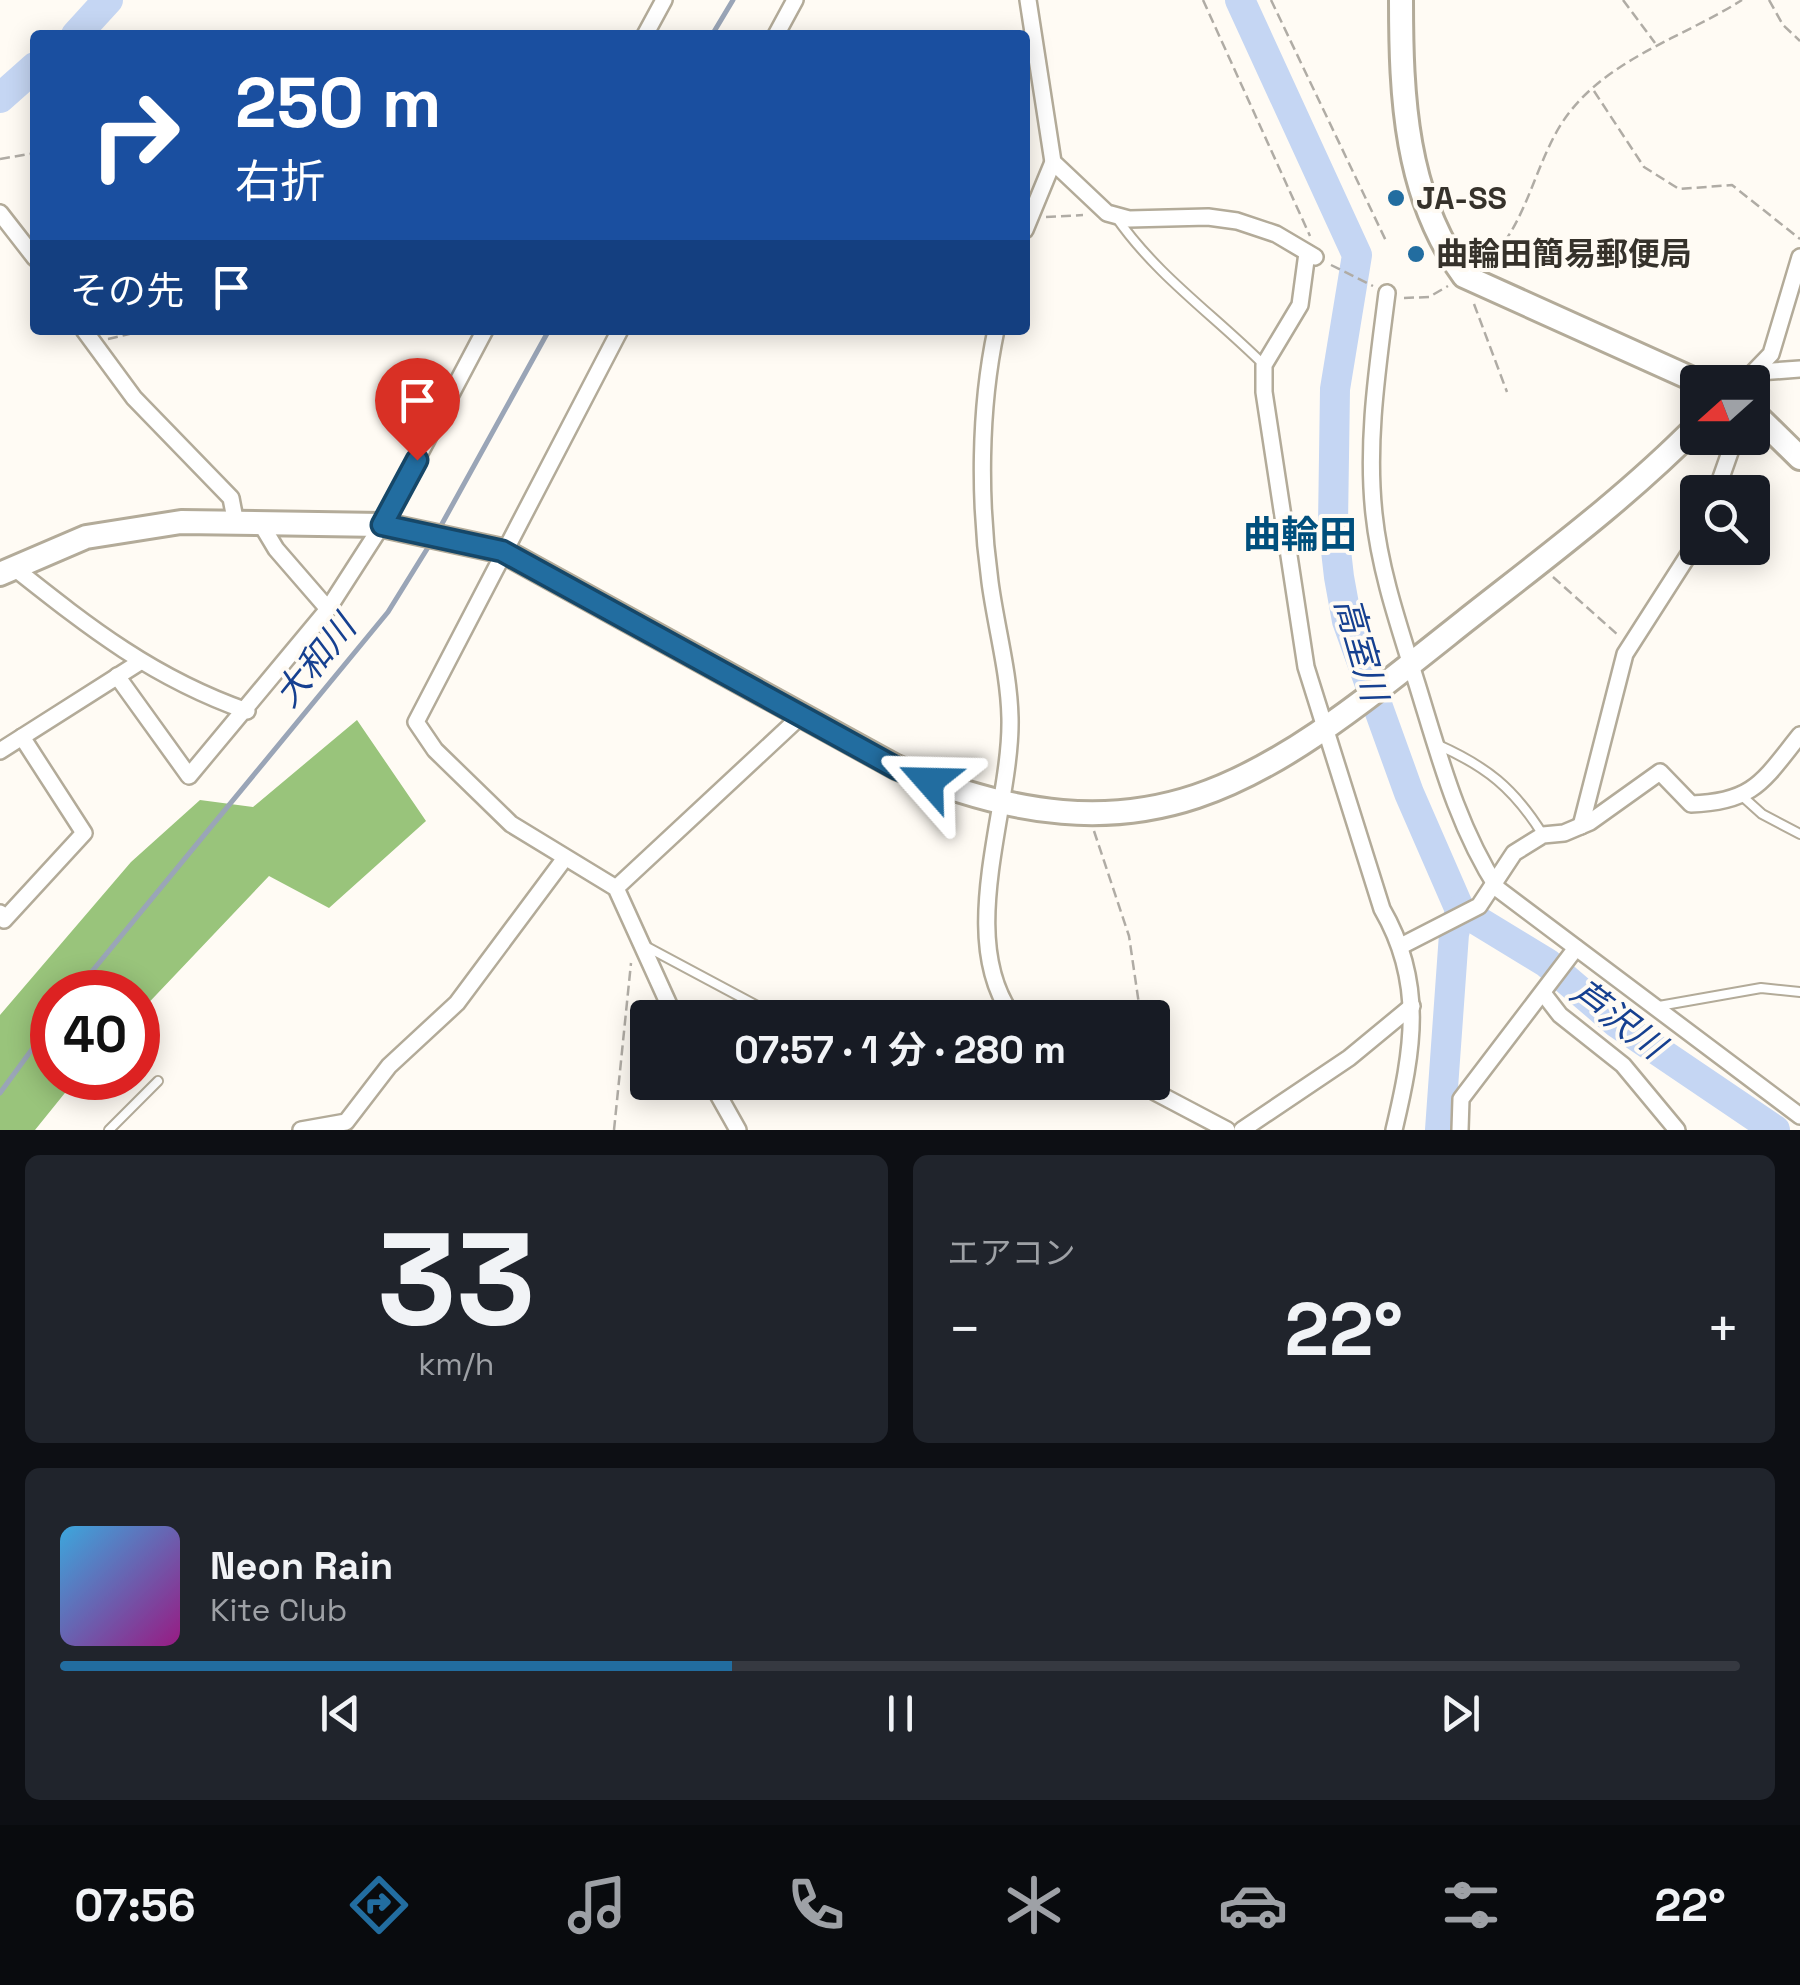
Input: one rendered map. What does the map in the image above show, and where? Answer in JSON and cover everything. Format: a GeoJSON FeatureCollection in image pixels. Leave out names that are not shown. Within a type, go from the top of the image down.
{"type":"FeatureCollection","features":[{"type":"Feature","properties":{"kind":"street"},"geometry":{"type":"LineString","coordinates":[[648,30],[664,0]]}},
{"type":"Feature","properties":{"kind":"street"},"geometry":{"type":"LineString","coordinates":[[779,30],[795,0]]}},
{"type":"Feature","properties":{"kind":"street"},"geometry":{"type":"LineString","coordinates":[[1028,0],[1053,162],[1030,217]]}},
{"type":"Feature","properties":{"kind":"street"},"geometry":{"type":"LineString","coordinates":[[1401,0],[1401,69],[1415,168],[1442,248],[1464,276],[1680,373]]}},
{"type":"Feature","properties":{"kind":"street"},"geometry":{"type":"LineString","coordinates":[[1053,162],[1111,215],[1237,221],[1276,234],[1312,256],[1300,305],[1264,365],[1298,629],[1333,726],[1382,909],[1403,945],[1412,1006],[1408,1068],[1394,1130]]}},
{"type":"Feature","properties":{"kind":"street"},"geometry":{"type":"LineString","coordinates":[[0,213],[30,252]]}},
{"type":"Feature","properties":{"kind":"street"},"geometry":{"type":"LineString","coordinates":[[1763,365],[1771,354],[1800,258]]}},
{"type":"Feature","properties":{"kind":"street"},"geometry":{"type":"LineString","coordinates":[[1386,293],[1375,388],[1374,514],[1408,666],[1454,806],[1492,880],[1573,952],[1800,1116]]}},
{"type":"Feature","properties":{"kind":"street"},"geometry":{"type":"LineString","coordinates":[[118,676],[188,776],[247,711],[388,526],[484,335]]}},
{"type":"Feature","properties":{"kind":"street"},"geometry":{"type":"LineString","coordinates":[[617,335],[496,549],[416,722],[435,750],[511,824],[616,888],[665,1000]]}},
{"type":"Feature","properties":{"kind":"street"},"geometry":{"type":"LineString","coordinates":[[996,335],[984,509],[1010,718],[1004,804],[985,916],[1003,1000]]}},
{"type":"Feature","properties":{"kind":"street"},"geometry":{"type":"LineString","coordinates":[[88,336],[134,398],[231,498],[236,524]]}},
{"type":"Feature","properties":{"kind":"street"},"geometry":{"type":"LineString","coordinates":[[1770,371],[1800,368]]}},
{"type":"Feature","properties":{"kind":"street"},"geometry":{"type":"LineString","coordinates":[[1770,429],[1800,458]]}},
{"type":"Feature","properties":{"kind":"street"},"geometry":{"type":"LineString","coordinates":[[4,570],[54,547],[123,528],[180,522],[388,526],[496,549],[896,768],[962,795],[1031,811],[1143,809],[1218,790],[1274,765],[1333,726],[1644,479],[1680,443]]}},
{"type":"Feature","properties":{"kind":"street"},"geometry":{"type":"LineString","coordinates":[[261,524],[276,549],[328,609]]}},
{"type":"Feature","properties":{"kind":"street"},"geometry":{"type":"LineString","coordinates":[[1582,826],[1630,646],[1682,565]]}},
{"type":"Feature","properties":{"kind":"street"},"geometry":{"type":"LineString","coordinates":[[4,570],[178,685],[247,711]]}},
{"type":"Feature","properties":{"kind":"street"},"geometry":{"type":"LineString","coordinates":[[0,750],[140,662]]}},
{"type":"Feature","properties":{"kind":"street"},"geometry":{"type":"LineString","coordinates":[[616,888],[803,714]]}},
{"type":"Feature","properties":{"kind":"street"},"geometry":{"type":"LineString","coordinates":[[1403,945],[1479,906],[1492,880],[1514,853],[1543,835],[1582,826],[1660,772],[1692,804],[1727,803],[1756,789],[1800,735]]}},
{"type":"Feature","properties":{"kind":"street"},"geometry":{"type":"LineString","coordinates":[[0,913],[4,920],[84,832],[22,737]]}},
{"type":"Feature","properties":{"kind":"street"},"geometry":{"type":"LineString","coordinates":[[301,1130],[346,1122],[388,1066],[457,1003],[565,858]]}},
{"type":"Feature","properties":{"kind":"street"},"geometry":{"type":"LineString","coordinates":[[1460,1130],[1462,1099],[1573,952]]}},
{"type":"Feature","properties":{"kind":"street"},"geometry":{"type":"LineString","coordinates":[[1545,989],[1560,1016],[1623,1066],[1676,1130]]}},
{"type":"Feature","properties":{"kind":"street"},"geometry":{"type":"LineString","coordinates":[[1242,1130],[1349,1058],[1412,1006]]}},
{"type":"Feature","properties":{"kind":"street"},"geometry":{"type":"LineString","coordinates":[[721,1100],[738,1130]]}},
{"type":"Feature","properties":{"kind":"street"},"geometry":{"type":"LineString","coordinates":[[1170,1100],[1227,1130]]}},
{"type":"Feature","properties":{"kind":"lane"},"geometry":{"type":"LineString","coordinates":[[1111,215],[1203,313],[1264,365]]}},
{"type":"Feature","properties":{"kind":"lane"},"geometry":{"type":"LineString","coordinates":[[1436,744],[1474,761],[1502,780],[1543,835]]}},
{"type":"Feature","properties":{"kind":"lane"},"geometry":{"type":"LineString","coordinates":[[1742,796],[1762,814],[1800,834]]}},
{"type":"Feature","properties":{"kind":"lane"},"geometry":{"type":"LineString","coordinates":[[638,943],[746,1000]]}},
{"type":"Feature","properties":{"kind":"lane"},"geometry":{"type":"LineString","coordinates":[[1654,1007],[1761,988],[1800,992]]}},
{"type":"Feature","properties":{"kind":"lane"},"geometry":{"type":"LineString","coordinates":[[109,1130],[139,1100]]}},
{"type":"Feature","properties":{"kind":"path"},"geometry":{"type":"LineString","coordinates":[[1203,0],[1308,227],[1312,256],[1386,293],[1408,299],[1429,297],[1486,264],[1512,236],[1558,130],[1593,90],[1655,44],[1706,22],[1742,0]]}},
{"type":"Feature","properties":{"kind":"path"},"geometry":{"type":"LineString","coordinates":[[1271,0],[1387,243]]}},
{"type":"Feature","properties":{"kind":"path"},"geometry":{"type":"LineString","coordinates":[[1623,0],[1655,44]]}},
{"type":"Feature","properties":{"kind":"path"},"geometry":{"type":"LineString","coordinates":[[1769,0],[1782,25],[1800,41]]}},
{"type":"Feature","properties":{"kind":"path"},"geometry":{"type":"LineString","coordinates":[[1593,90],[1644,166],[1680,189],[1732,185],[1800,238]]}},
{"type":"Feature","properties":{"kind":"path"},"geometry":{"type":"LineString","coordinates":[[0,159],[30,153]]}},
{"type":"Feature","properties":{"kind":"path"},"geometry":{"type":"LineString","coordinates":[[1030,224],[1111,215]]}},
{"type":"Feature","properties":{"kind":"path"},"geometry":{"type":"LineString","coordinates":[[1474,302],[1507,392]]}},
{"type":"Feature","properties":{"kind":"path"},"geometry":{"type":"LineString","coordinates":[[1538,563],[1630,646]]}},
{"type":"Feature","properties":{"kind":"path"},"geometry":{"type":"LineString","coordinates":[[1088,812],[1129,936],[1139,1000]]}},
{"type":"Feature","properties":{"kind":"path"},"geometry":{"type":"LineString","coordinates":[[614,1130],[628,971],[638,943]]}},
{"type":"Feature","properties":{"kind":"green space"},"geometry":{"type":"Polygon","coordinates":[[[357,720],[426,821],[329,908],[269,876],[160,991],[160,970],[39,970],[131,862],[200,800],[253,807],[357,720]]]}},
{"type":"Feature","properties":{"kind":"green space"},"geometry":{"type":"Polygon","coordinates":[[[30,980],[30,1100],[59,1100],[35,1130],[0,1130],[0,1015],[30,980]]]}},
{"type":"Feature","properties":{"kind":"waterway"},"geometry":{"type":"LineString","coordinates":[[81,30],[108,0]]}},
{"type":"Feature","properties":{"kind":"waterway","name":"大和川"},"geometry":{"type":"LineString","coordinates":[[715,30],[733,0]]}},
{"type":"Feature","properties":{"kind":"waterway","name":"高室川"},"geometry":{"type":"LineString","coordinates":[[1240,0],[1357,255],[1335,389],[1333,524],[1347,621],[1409,793],[1460,910],[1454,934],[1440,1130]]}},
{"type":"Feature","properties":{"kind":"waterway"},"geometry":{"type":"LineString","coordinates":[[0,98],[30,71]]}},
{"type":"Feature","properties":{"kind":"waterway","name":"大和川"},"geometry":{"type":"LineString","coordinates":[[438,531],[546,335]]}},
{"type":"Feature","properties":{"kind":"waterway","name":"大和川"},"geometry":{"type":"LineString","coordinates":[[93,970],[388,612],[432,541]]}},
{"type":"Feature","properties":{"kind":"waterway","name":"芦沢川"},"geometry":{"type":"LineString","coordinates":[[1460,910],[1547,963],[1617,1023],[1775,1130]]}},
{"type":"Feature","properties":{"kind":"waterway","name":"大和川"},"geometry":{"type":"LineString","coordinates":[[0,1093],[30,1052]]}},
{"type":"Feature","properties":{"kind":"place","name":"JA-SS"},"geometry":{"type":"Point","coordinates":[1396,198]}},
{"type":"Feature","properties":{"kind":"place","name":"曲輪田簡易郵便局"},"geometry":{"type":"Point","coordinates":[1416,254]}},
{"type":"Feature","properties":{"kind":"district","name":"曲輪田"},"geometry":{"type":"Point","coordinates":[1300,535]}},
{"type":"Feature","properties":{"kind":"route"},"geometry":{"type":"LineString","coordinates":[[417,460],[382,525],[438,534],[502,551],[896,768],[929,781]]}}]}
